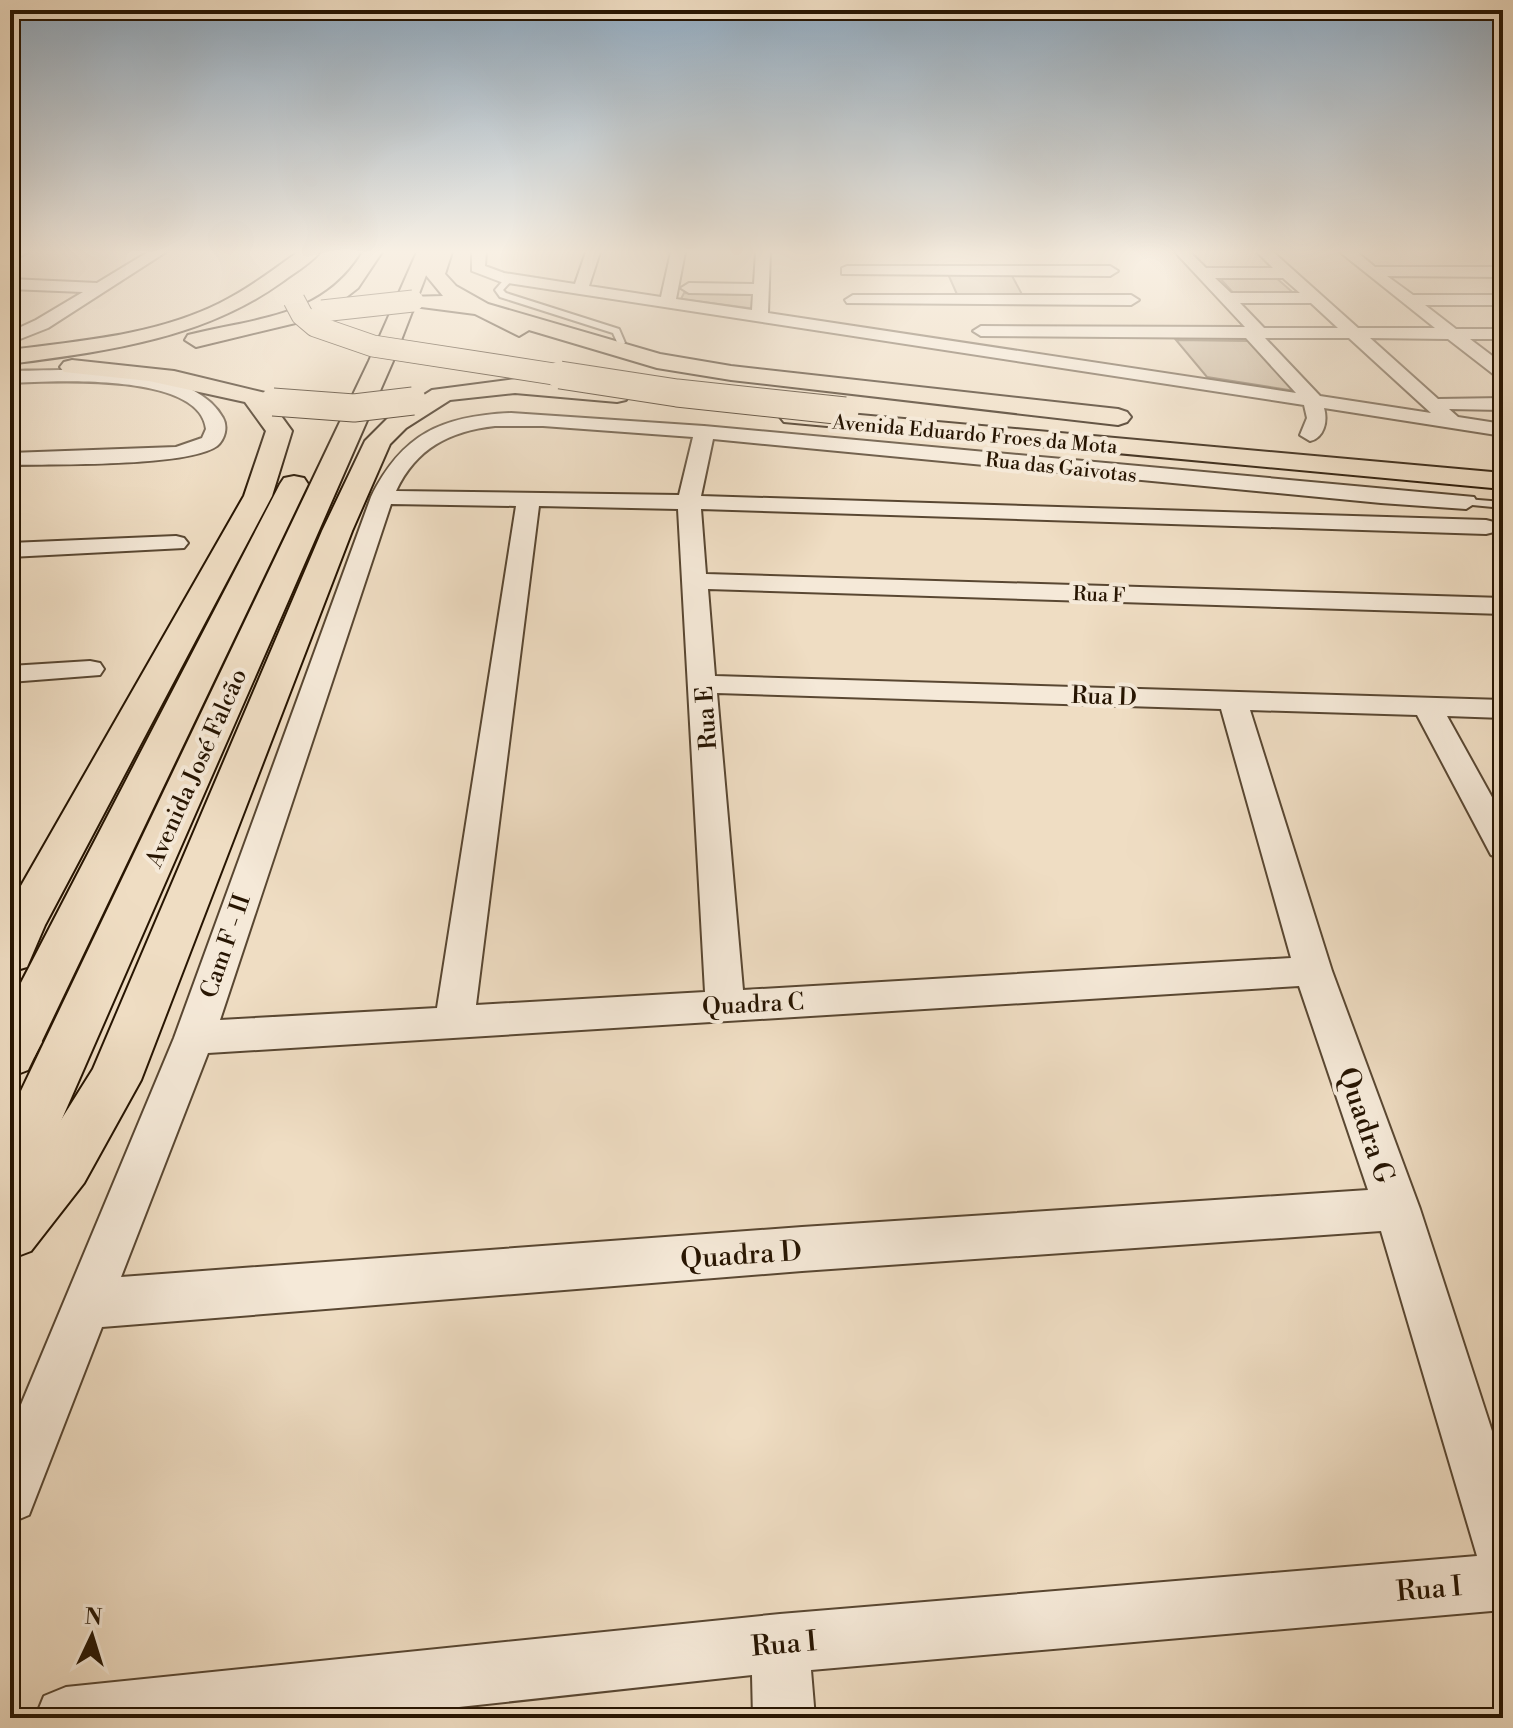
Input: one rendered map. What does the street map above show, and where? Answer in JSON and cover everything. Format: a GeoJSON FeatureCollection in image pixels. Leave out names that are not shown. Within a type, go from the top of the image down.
{"type":"FeatureCollection","features":[{"type":"Feature","properties":{"kind":"main road"},"geometry":{"type":"LineString","coordinates":[[10,357],[101,344],[147,333]]}},
{"type":"Feature","properties":{"kind":"main road","name":"Avenida Eduardo Froes da Mota"},"geometry":{"type":"LineString","coordinates":[[10,357],[166,345],[223,333]]}},
{"type":"Feature","properties":{"kind":"main road","name":"Avenida Eduardo Froes da Mota"},"geometry":{"type":"LineString","coordinates":[[257,397],[231,384],[225,374],[226,360],[258,333]]}},
{"type":"Feature","properties":{"kind":"main road"},"geometry":{"type":"LineString","coordinates":[[329,333],[406,352],[601,382],[845,411],[1503,467]]}},
{"type":"Feature","properties":{"kind":"main road"},"geometry":{"type":"LineString","coordinates":[[368,363],[379,333]]}},
{"type":"Feature","properties":{"kind":"main road"},"geometry":{"type":"LineString","coordinates":[[368,363],[384,333]]}},
{"type":"Feature","properties":{"kind":"main road","name":"Avenida Eduardo Froes da Mota"},"geometry":{"type":"LineString","coordinates":[[442,404],[493,376],[519,356],[524,346],[520,333]]}},
{"type":"Feature","properties":{"kind":"main road","name":"Avenida Eduardo Froes da Mota"},"geometry":{"type":"LineString","coordinates":[[557,333],[657,361],[731,373],[1135,418]]}},
{"type":"Feature","properties":{"kind":"main road"},"geometry":{"type":"LineString","coordinates":[[657,361],[752,384],[810,393],[1175,439]]}},
{"type":"Feature","properties":{"kind":"main road","name":"Avenida José Falcão"},"geometry":{"type":"LineString","coordinates":[[12,1038],[368,363]]}},
{"type":"Feature","properties":{"kind":"main road","name":"Avenida José Falcão"},"geometry":{"type":"LineString","coordinates":[[10,1174],[368,363]]}},
{"type":"Feature","properties":{"kind":"main road","name":"Avenida Eduardo Froes da Mota"},"geometry":{"type":"LineString","coordinates":[[10,366],[128,368],[257,397],[339,408],[442,404],[486,388],[544,386],[751,413],[1503,481]]}},
{"type":"Feature","properties":{"kind":"main road"},"geometry":{"type":"LineString","coordinates":[[10,954],[22,925],[258,496],[279,431],[257,397]]}},
{"type":"Feature","properties":{"kind":"main road"},"geometry":{"type":"LineString","coordinates":[[10,1231],[64,1165],[115,1080],[229,805],[337,531],[378,441],[397,423],[442,404]]}},
{"type":"Feature","properties":{"kind":"main road"},"geometry":{"type":"LineString","coordinates":[[1283,433],[1340,438]]}},
{"type":"Feature","properties":{"kind":"main road"},"geometry":{"type":"LineString","coordinates":[[1459,449],[1503,453]]}},
{"type":"Feature","properties":{"kind":"street"},"geometry":{"type":"LineString","coordinates":[[874,333],[1503,430]]}},
{"type":"Feature","properties":{"kind":"street"},"geometry":{"type":"LineString","coordinates":[[1118,333],[1503,334]]}},
{"type":"Feature","properties":{"kind":"street"},"geometry":{"type":"LineString","coordinates":[[1256,334],[1312,399],[1317,418],[1310,435]]}},
{"type":"Feature","properties":{"kind":"street"},"geometry":{"type":"LineString","coordinates":[[1354,334],[1451,421]]}},
{"type":"Feature","properties":{"kind":"street"},"geometry":{"type":"LineString","coordinates":[[1451,334],[1503,373]]}},
{"type":"Feature","properties":{"kind":"street"},"geometry":{"type":"LineString","coordinates":[[10,377],[126,379],[177,389],[204,402],[214,416],[216,430],[209,442],[179,453],[10,459]]}},
{"type":"Feature","properties":{"kind":"street"},"geometry":{"type":"LineString","coordinates":[[1432,403],[1503,404]]}},
{"type":"Feature","properties":{"kind":"street","name":"Rua das Gaivotas"},"geometry":{"type":"LineString","coordinates":[[442,404],[503,420],[704,432],[1116,473],[1466,502]]}},
{"type":"Feature","properties":{"kind":"street","name":"Cam F - II"},"geometry":{"type":"LineString","coordinates":[[10,1496],[194,1038],[382,497],[406,452],[417,444],[442,404]]}},
{"type":"Feature","properties":{"kind":"street","name":"Rua E"},"geometry":{"type":"LineString","coordinates":[[704,432],[689,502],[725,1007]]}},
{"type":"Feature","properties":{"kind":"street"},"geometry":{"type":"LineString","coordinates":[[1073,442],[1105,460],[1116,473],[1125,514]]}},
{"type":"Feature","properties":{"kind":"street"},"geometry":{"type":"LineString","coordinates":[[1445,476],[1503,547]]}},
{"type":"Feature","properties":{"kind":"street"},"geometry":{"type":"LineString","coordinates":[[382,497],[689,502],[1486,527]]}},
{"type":"Feature","properties":{"kind":"street"},"geometry":{"type":"LineString","coordinates":[[455,1020],[528,501]]}},
{"type":"Feature","properties":{"kind":"street"},"geometry":{"type":"LineString","coordinates":[[10,550],[176,543]]}},
{"type":"Feature","properties":{"kind":"street","name":"Rua F"},"geometry":{"type":"LineString","coordinates":[[694,581],[1503,606]]}},
{"type":"Feature","properties":{"kind":"street"},"geometry":{"type":"LineString","coordinates":[[10,674],[90,669]]}},
{"type":"Feature","properties":{"kind":"street","name":"Rua D"},"geometry":{"type":"LineString","coordinates":[[704,684],[1503,709]]}},
{"type":"Feature","properties":{"kind":"street","name":"Quadra G"},"geometry":{"type":"LineString","coordinates":[[1233,700],[1313,971],[1397,1209],[1503,1551]]}},
{"type":"Feature","properties":{"kind":"street"},"geometry":{"type":"LineString","coordinates":[[1427,706],[1503,847]]}},
{"type":"Feature","properties":{"kind":"street","name":"Quadra C"},"geometry":{"type":"LineString","coordinates":[[194,1038],[1313,971]]}},
{"type":"Feature","properties":{"kind":"street","name":"Quadra D"},"geometry":{"type":"LineString","coordinates":[[86,1304],[802,1249],[1397,1209]]}},
{"type":"Feature","properties":{"kind":"street","name":"Rua I"},"geometry":{"type":"LineString","coordinates":[[66,1718],[393,1701],[780,1643],[1503,1582]]}},
{"type":"Feature","properties":{"kind":"street"},"geometry":{"type":"LineString","coordinates":[[780,1643],[784,1718]]}},
{"type":"Feature","properties":{"kind":"lane"},"geometry":{"type":"LineString","coordinates":[[610,349],[621,343],[617,333]]}},
{"type":"Feature","properties":{"kind":"lane"},"geometry":{"type":"LineString","coordinates":[[1466,502],[1503,505]]}},
{"type":"Feature","properties":{"kind":"shaded area"},"geometry":{"type":"Polygon","coordinates":[[[1176,340],[1248,341],[1295,391],[1207,377],[1176,340]]]}}]}
